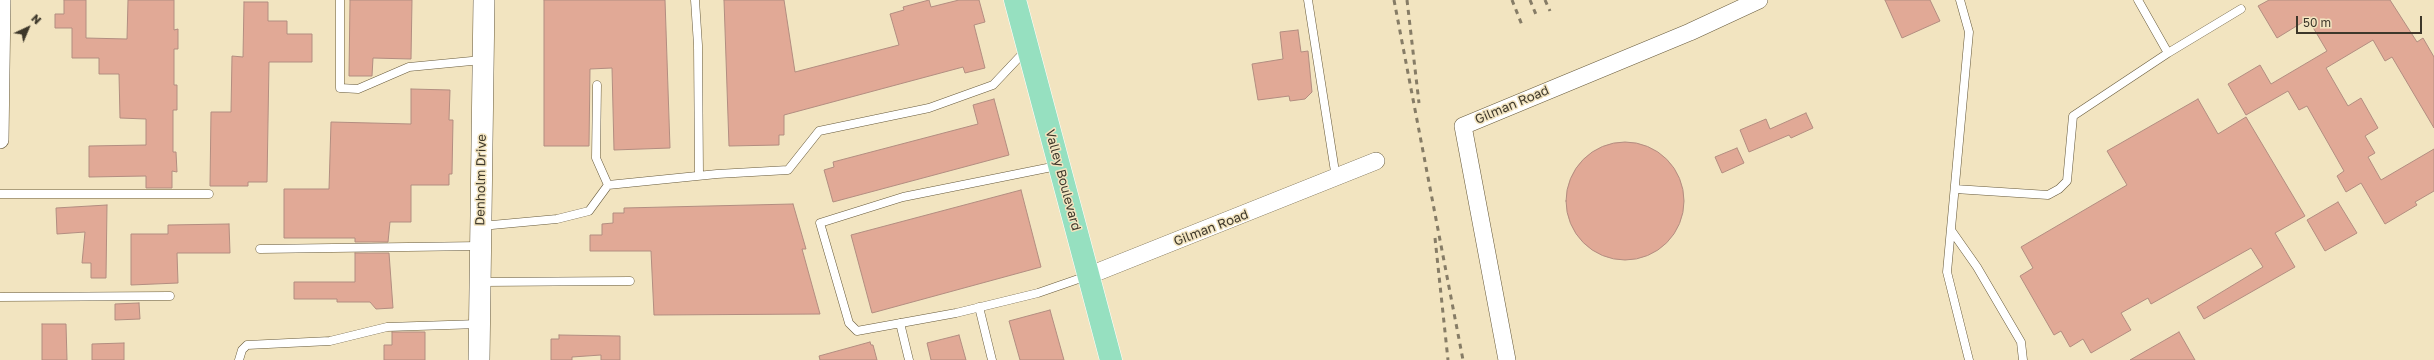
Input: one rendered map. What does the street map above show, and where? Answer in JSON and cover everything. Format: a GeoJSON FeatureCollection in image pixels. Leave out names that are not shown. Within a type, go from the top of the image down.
{"type":"FeatureCollection","features":[{"type":"Feature","properties":{"kind":"main road","name":"Valley Boulevard"},"geometry":{"type":"LineString","coordinates":[[1015,0],[1058,166],[1090,275],[1111,360]]}},
{"type":"Feature","properties":{"kind":"street"},"geometry":{"type":"LineString","coordinates":[[0,140],[2,0]]}},
{"type":"Feature","properties":{"kind":"street","name":"Denholm Drive"},"geometry":{"type":"LineString","coordinates":[[479,360],[484,0]]}},
{"type":"Feature","properties":{"kind":"street","name":"Gilman Road"},"geometry":{"type":"LineString","coordinates":[[1507,360],[1463,126],[1690,32],[1759,0]]}},
{"type":"Feature","properties":{"kind":"street","name":"Gilman Road"},"geometry":{"type":"LineString","coordinates":[[1090,275],[1376,161]]}},
{"type":"Feature","properties":{"kind":"lane"},"geometry":{"type":"LineString","coordinates":[[340,0],[340,88],[358,89],[409,67],[483,60]]}},
{"type":"Feature","properties":{"kind":"lane"},"geometry":{"type":"LineString","coordinates":[[694,0],[698,45],[699,175]]}},
{"type":"Feature","properties":{"kind":"lane"},"geometry":{"type":"LineString","coordinates":[[1308,0],[1336,178]]}},
{"type":"Feature","properties":{"kind":"lane"},"geometry":{"type":"LineString","coordinates":[[1960,0],[1968,32],[1947,272],[1969,360]]}},
{"type":"Feature","properties":{"kind":"lane"},"geometry":{"type":"LineString","coordinates":[[2138,0],[2168,53]]}},
{"type":"Feature","properties":{"kind":"lane"},"geometry":{"type":"LineString","coordinates":[[1955,189],[2048,195],[2059,189],[2067,182],[2072,116],[2168,53],[2241,9]]}},
{"type":"Feature","properties":{"kind":"lane"},"geometry":{"type":"LineString","coordinates":[[260,249],[481,236],[528,222],[557,219],[589,211],[608,185],[699,175],[788,170],[819,131],[930,108],[993,85],[1028,48]]}},
{"type":"Feature","properties":{"kind":"lane"},"geometry":{"type":"LineString","coordinates":[[597,85],[596,158],[608,185]]}},
{"type":"Feature","properties":{"kind":"lane"},"geometry":{"type":"LineString","coordinates":[[1058,166],[903,197],[820,224],[849,323],[857,332],[978,307],[1038,292],[1090,275]]}},
{"type":"Feature","properties":{"kind":"lane"},"geometry":{"type":"LineString","coordinates":[[0,194],[209,194]]}},
{"type":"Feature","properties":{"kind":"lane"},"geometry":{"type":"LineString","coordinates":[[1951,230],[1977,267],[2021,342],[2023,360]]}},
{"type":"Feature","properties":{"kind":"lane"},"geometry":{"type":"LineString","coordinates":[[480,282],[630,281]]}},
{"type":"Feature","properties":{"kind":"lane"},"geometry":{"type":"LineString","coordinates":[[0,296],[170,296]]}},
{"type":"Feature","properties":{"kind":"lane"},"geometry":{"type":"LineString","coordinates":[[978,307],[992,360]]}},
{"type":"Feature","properties":{"kind":"lane"},"geometry":{"type":"LineString","coordinates":[[900,323],[909,360]]}},
{"type":"Feature","properties":{"kind":"lane"},"geometry":{"type":"LineString","coordinates":[[239,360],[242,350],[247,345],[330,341],[387,326],[480,324]]}},
{"type":"Feature","properties":{"kind":"building"},"geometry":{"type":"Polygon","coordinates":[[[64,0],[86,0],[86,38],[127,39],[128,0],[174,0],[174,30],[178,29],[178,49],[174,49],[174,85],[177,85],[177,110],[173,110],[173,152],[176,152],[177,172],[172,171],[172,188],[146,188],[146,176],[89,177],[89,146],[146,145],[146,119],[120,118],[119,74],[99,74],[99,58],[72,58],[72,28],[55,28],[55,14],[64,14],[64,0]]]}},
{"type":"Feature","properties":{"kind":"building"},"geometry":{"type":"Polygon","coordinates":[[[350,0],[412,0],[411,59],[373,58],[372,76],[349,76],[350,0]]]}},
{"type":"Feature","properties":{"kind":"building"},"geometry":{"type":"Polygon","coordinates":[[[544,0],[665,0],[670,148],[614,150],[612,68],[590,69],[589,146],[544,146],[544,0]]]}},
{"type":"Feature","properties":{"kind":"building"},"geometry":{"type":"Polygon","coordinates":[[[724,0],[784,0],[795,72],[899,45],[890,14],[904,10],[903,7],[929,0],[931,7],[959,0],[979,0],[985,22],[974,25],[985,68],[965,73],[963,67],[784,115],[784,135],[779,135],[779,145],[729,146],[724,0]]]}},
{"type":"Feature","properties":{"kind":"building"},"geometry":{"type":"Polygon","coordinates":[[[1885,0],[1930,0],[1940,21],[1902,38],[1885,0]]]}},
{"type":"Feature","properties":{"kind":"building"},"geometry":{"type":"Polygon","coordinates":[[[2269,0],[2390,0],[2417,42],[2423,38],[2434,57],[2434,128],[2392,57],[2385,61],[2373,40],[2326,68],[2348,106],[2361,98],[2378,128],[2365,136],[2375,153],[2368,157],[2381,180],[2434,149],[2434,191],[2415,202],[2417,205],[2385,224],[2361,183],[2346,192],[2337,176],[2344,171],[2307,106],[2299,110],[2288,91],[2246,115],[2228,84],[2260,65],[2271,84],[2327,51],[2308,19],[2277,38],[2258,6],[2269,0]]]}},
{"type":"Feature","properties":{"kind":"building"},"geometry":{"type":"Polygon","coordinates":[[[244,2],[268,2],[268,21],[287,21],[287,34],[312,34],[312,62],[269,62],[267,182],[248,182],[248,186],[210,186],[211,112],[231,112],[232,56],[243,57],[244,2]]]}},
{"type":"Feature","properties":{"kind":"building"},"geometry":{"type":"Polygon","coordinates":[[[1298,30],[1301,52],[1308,51],[1312,92],[1305,99],[1290,101],[1289,96],[1258,100],[1252,64],[1283,59],[1280,32],[1298,30]]]}},
{"type":"Feature","properties":{"kind":"building"},"geometry":{"type":"Polygon","coordinates":[[[411,89],[450,90],[449,120],[453,120],[452,174],[449,174],[449,185],[411,185],[411,222],[390,222],[388,242],[355,242],[355,238],[284,238],[284,189],[329,189],[331,122],[411,124],[411,89]]]}},
{"type":"Feature","properties":{"kind":"building"},"geometry":{"type":"Polygon","coordinates":[[[994,99],[1009,155],[833,202],[824,170],[834,167],[833,162],[978,124],[973,105],[994,99]]]}},
{"type":"Feature","properties":{"kind":"building"},"geometry":{"type":"Polygon","coordinates":[[[2198,99],[2218,134],[2246,117],[2305,216],[2275,233],[2295,267],[2204,319],[2197,307],[2263,267],[2251,248],[2151,304],[2148,298],[2121,313],[2131,330],[2091,353],[2083,339],[2070,347],[2061,331],[2054,335],[2020,276],[2033,268],[2021,247],[2127,185],[2107,151],[2198,99]]]}},
{"type":"Feature","properties":{"kind":"building"},"geometry":{"type":"Polygon","coordinates":[[[1806,113],[1813,128],[1791,138],[1789,135],[1749,152],[1740,130],[1766,119],[1770,129],[1806,113]]]}},
{"type":"Feature","properties":{"kind":"building"},"geometry":{"type":"Polygon","coordinates":[[[1625,142],[1636,143],[1647,147],[1658,152],[1667,159],[1674,168],[1679,179],[1683,190],[1683,212],[1679,223],[1674,234],[1667,243],[1658,250],[1647,255],[1636,259],[1625,260],[1614,259],[1603,255],[1592,250],[1583,243],[1576,234],[1571,223],[1567,212],[1566,201],[1567,190],[1571,179],[1576,168],[1583,159],[1592,152],[1603,147],[1614,143],[1625,142]]]}},
{"type":"Feature","properties":{"kind":"building"},"geometry":{"type":"Polygon","coordinates":[[[1737,148],[1744,163],[1722,173],[1715,157],[1737,148]]]}},
{"type":"Feature","properties":{"kind":"building"},"geometry":{"type":"Polygon","coordinates":[[[1021,190],[1041,267],[872,313],[851,235],[1021,190]]]}},
{"type":"Feature","properties":{"kind":"building"},"geometry":{"type":"Polygon","coordinates":[[[2338,202],[2357,233],[2325,251],[2307,220],[2338,202]]]}},
{"type":"Feature","properties":{"kind":"building"},"geometry":{"type":"Polygon","coordinates":[[[793,204],[806,249],[802,249],[820,314],[654,315],[651,251],[590,251],[590,235],[602,235],[602,224],[613,223],[613,213],[624,213],[624,208],[793,204]]]}},
{"type":"Feature","properties":{"kind":"building"},"geometry":{"type":"Polygon","coordinates":[[[107,205],[106,278],[91,278],[91,263],[82,263],[85,232],[57,234],[56,208],[107,205]]]}},
{"type":"Feature","properties":{"kind":"building"},"geometry":{"type":"Polygon","coordinates":[[[229,224],[230,253],[177,253],[178,283],[131,285],[131,234],[168,234],[168,225],[229,224]]]}},
{"type":"Feature","properties":{"kind":"building"},"geometry":{"type":"Polygon","coordinates":[[[355,253],[389,253],[393,308],[376,309],[370,302],[337,302],[337,299],[294,299],[294,282],[355,282],[355,253]]]}},
{"type":"Feature","properties":{"kind":"building"},"geometry":{"type":"Polygon","coordinates":[[[139,303],[140,319],[115,320],[115,304],[139,303]]]}},
{"type":"Feature","properties":{"kind":"building"},"geometry":{"type":"Polygon","coordinates":[[[1050,310],[1064,360],[1020,360],[1009,321],[1050,310]]]}},
{"type":"Feature","properties":{"kind":"building"},"geometry":{"type":"Polygon","coordinates":[[[42,324],[66,324],[67,360],[42,360],[42,324]]]}},
{"type":"Feature","properties":{"kind":"building"},"geometry":{"type":"Polygon","coordinates":[[[392,332],[425,332],[425,360],[384,360],[384,345],[392,345],[392,332]]]}},
{"type":"Feature","properties":{"kind":"building"},"geometry":{"type":"Polygon","coordinates":[[[2179,332],[2195,360],[2130,360],[2179,332]]]}},
{"type":"Feature","properties":{"kind":"building"},"geometry":{"type":"Polygon","coordinates":[[[559,335],[620,336],[620,360],[601,360],[601,355],[572,357],[572,360],[551,360],[551,339],[559,339],[559,335]]]}},
{"type":"Feature","properties":{"kind":"building"},"geometry":{"type":"Polygon","coordinates":[[[959,335],[966,360],[931,360],[927,343],[959,335]]]}},
{"type":"Feature","properties":{"kind":"building"},"geometry":{"type":"Polygon","coordinates":[[[870,342],[871,345],[873,345],[877,360],[820,360],[819,356],[870,342]]]}},
{"type":"Feature","properties":{"kind":"building"},"geometry":{"type":"Polygon","coordinates":[[[124,343],[124,360],[92,360],[92,344],[124,343]]]}},
{"type":"Feature","properties":{"kind":"railway"},"geometry":{"type":"LineString","coordinates":[[1394,0],[1463,360]]}},
{"type":"Feature","properties":{"kind":"railway"},"geometry":{"type":"LineString","coordinates":[[1407,0],[1419,103]]}},
{"type":"Feature","properties":{"kind":"railway"},"geometry":{"type":"LineString","coordinates":[[1512,0],[1522,25]]}},
{"type":"Feature","properties":{"kind":"railway"},"geometry":{"type":"LineString","coordinates":[[1530,0],[1537,17]]}},
{"type":"Feature","properties":{"kind":"railway"},"geometry":{"type":"LineString","coordinates":[[1545,0],[1550,11]]}},
{"type":"Feature","properties":{"kind":"railway"},"geometry":{"type":"LineString","coordinates":[[1435,238],[1448,360]]}}]}
